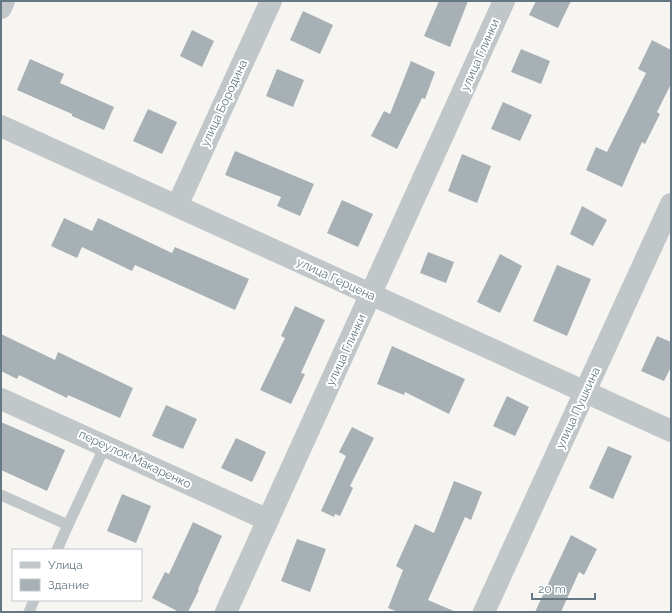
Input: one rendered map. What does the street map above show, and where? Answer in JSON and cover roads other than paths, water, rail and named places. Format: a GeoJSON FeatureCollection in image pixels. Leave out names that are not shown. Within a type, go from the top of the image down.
{"type":"FeatureCollection","features":[{"type":"Feature","properties":{"kind":"street"},"geometry":{"type":"LineString","coordinates":[[1,8],[4,1]]}},
{"type":"Feature","properties":{"kind":"street","name":"улица Бородина"},"geometry":{"type":"LineString","coordinates":[[177,206],[271,1]]}},
{"type":"Feature","properties":{"kind":"street","name":"улица Глинки"},"geometry":{"type":"LineString","coordinates":[[226,612],[504,1]]}},
{"type":"Feature","properties":{"kind":"street","name":"улица Герцена"},"geometry":{"type":"LineString","coordinates":[[1,126],[671,431]]}},
{"type":"Feature","properties":{"kind":"street","name":"улица Пушкина"},"geometry":{"type":"LineString","coordinates":[[484,612],[671,204]]}},
{"type":"Feature","properties":{"kind":"street","name":"переулок Макаренко"},"geometry":{"type":"LineString","coordinates":[[1,399],[268,520]]}},
{"type":"Feature","properties":{"kind":"lane"},"geometry":{"type":"LineString","coordinates":[[57,549],[105,446]]}},
{"type":"Feature","properties":{"kind":"lane"},"geometry":{"type":"LineString","coordinates":[[1,495],[68,525]]}},
{"type":"Feature","properties":{"kind":"lane"},"geometry":{"type":"LineString","coordinates":[[29,612],[34,601]]}}]}
